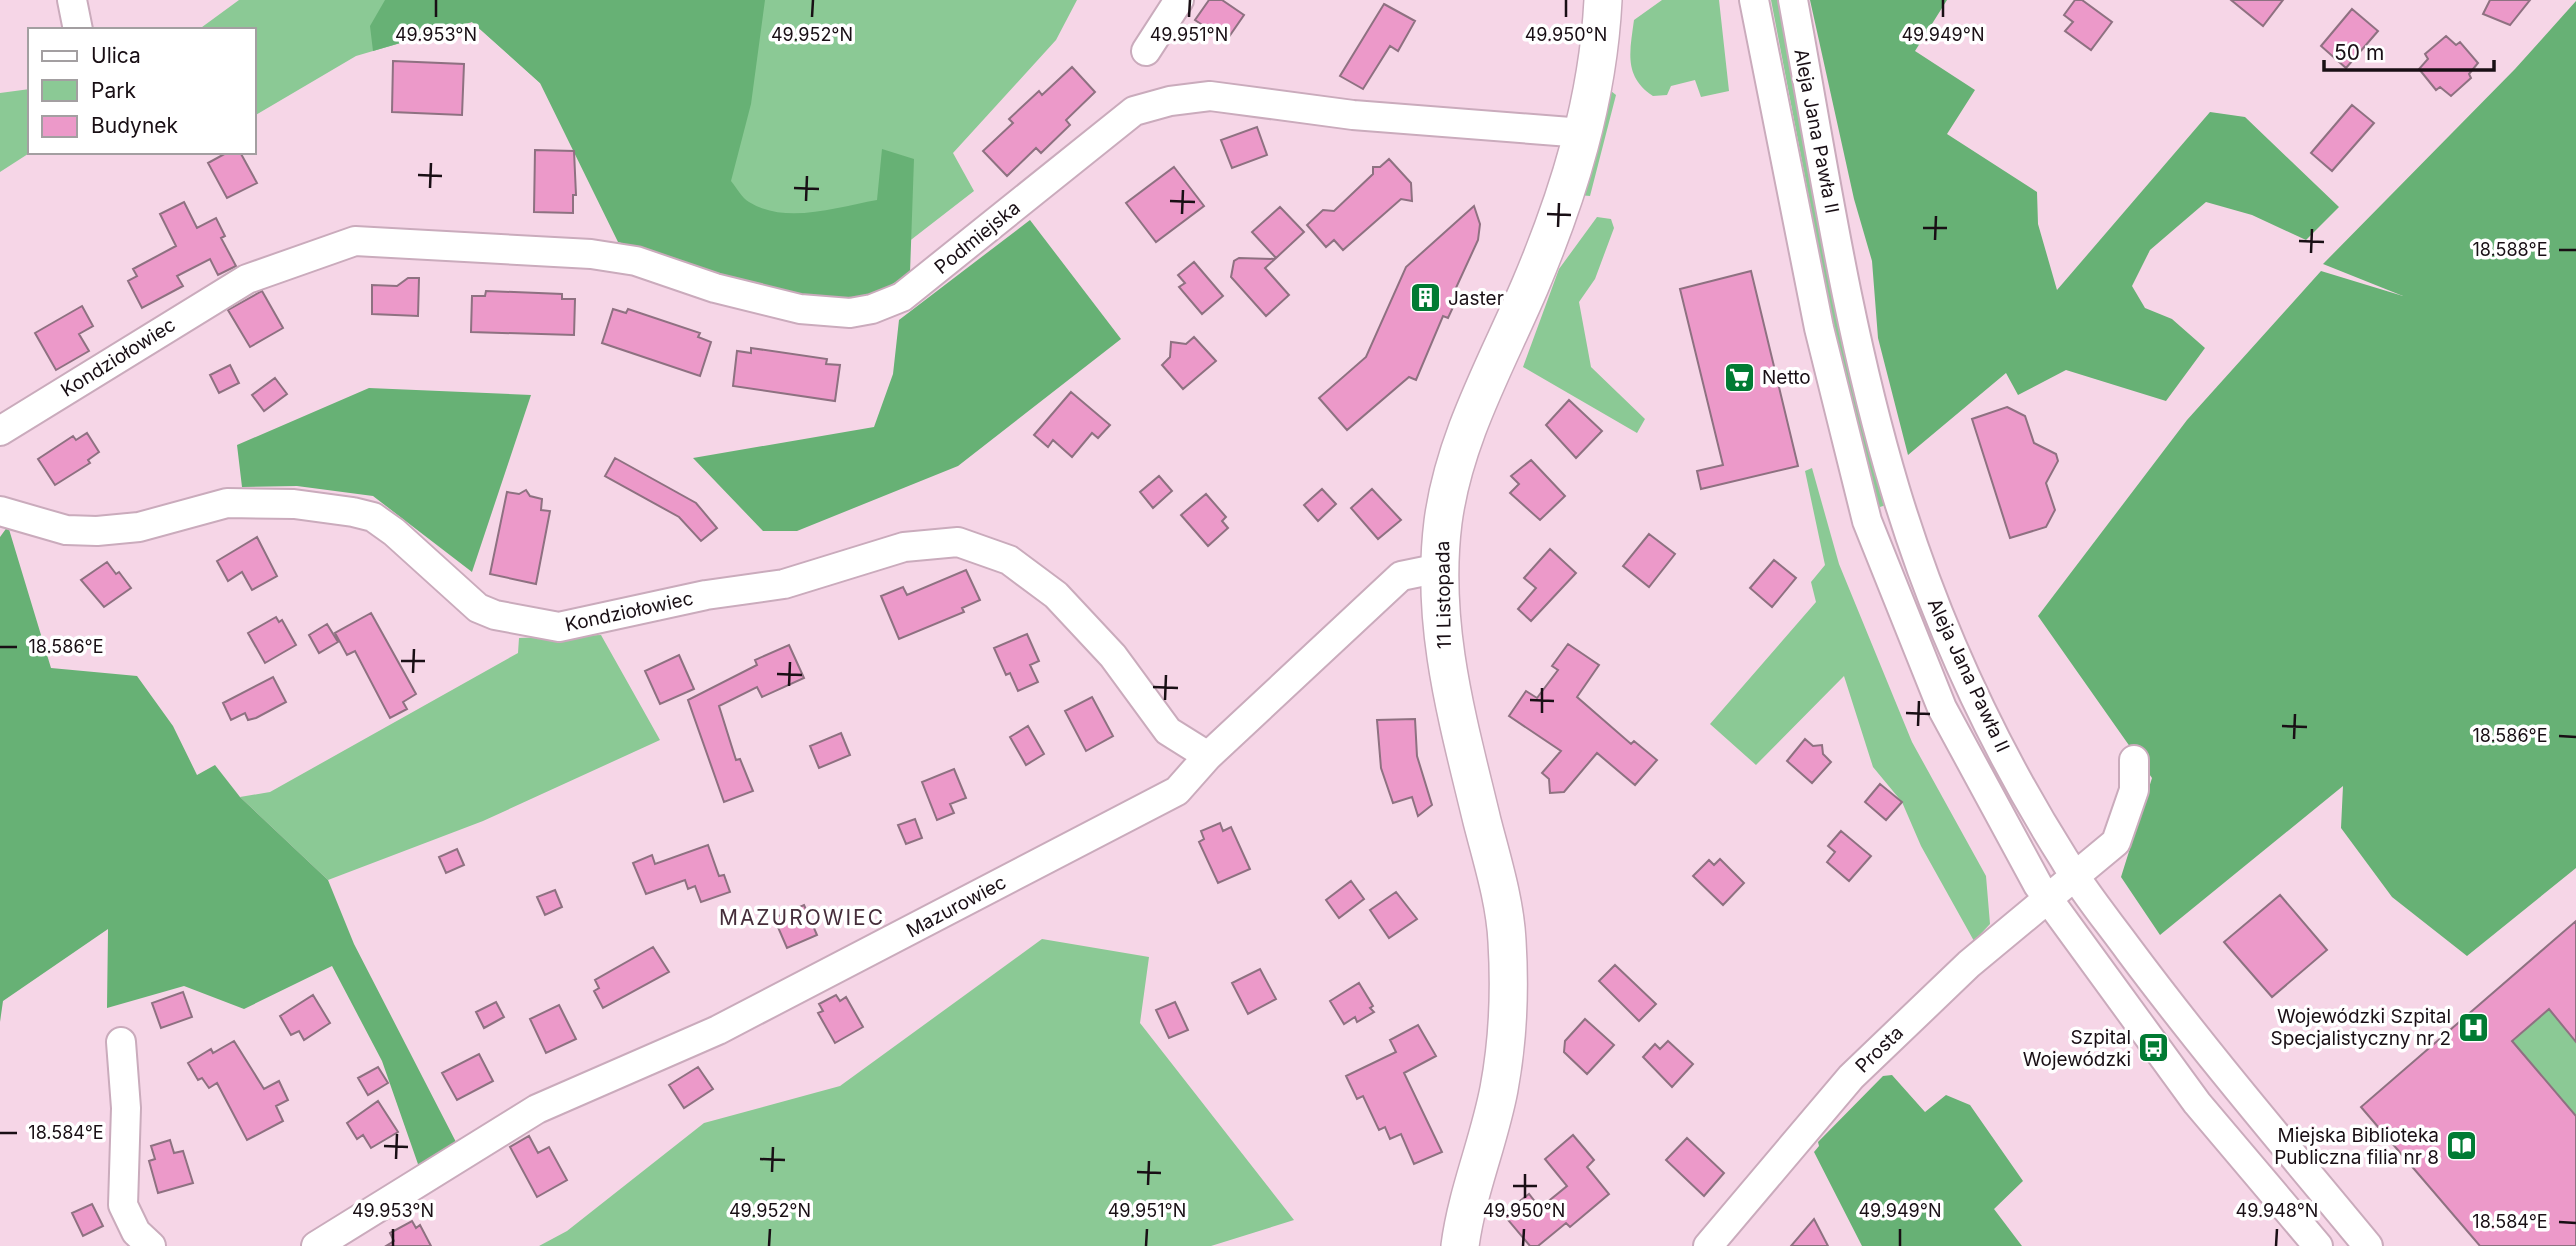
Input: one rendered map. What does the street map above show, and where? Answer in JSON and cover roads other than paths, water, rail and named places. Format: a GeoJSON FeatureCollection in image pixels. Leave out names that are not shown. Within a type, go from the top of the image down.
{"type":"FeatureCollection","features":[{"type":"Feature","properties":{"kind":"main road","name":"11 Listopada"},"geometry":{"type":"LineString","coordinates":[[1457,1240],[1499,1091],[1508,1007],[1507,938],[1495,872],[1445,667],[1440,615],[1444,520],[1475,407],[1535,274],[1557,218],[1583,133],[1600,57],[1603,0]]}},
{"type":"Feature","properties":{"kind":"street"},"geometry":{"type":"LineString","coordinates":[[72,0],[78,28]]}},
{"type":"Feature","properties":{"kind":"street"},"geometry":{"type":"LineString","coordinates":[[1146,51],[1179,0]]}},
{"type":"Feature","properties":{"kind":"street","name":"Aleja Jana Pawła II"},"geometry":{"type":"LineString","coordinates":[[1754,0],[1819,328],[1867,521],[1942,708],[2004,826],[2048,898],[2197,1103],[2318,1246]]}},
{"type":"Feature","properties":{"kind":"street","name":"Aleja Jana Pawła II"},"geometry":{"type":"LineString","coordinates":[[1793,0],[1853,322],[1902,511],[1941,617],[1972,688],[2030,802],[2076,878],[2193,1037],[2368,1246]]}},
{"type":"Feature","properties":{"kind":"street","name":"Podmiejska"},"geometry":{"type":"LineString","coordinates":[[355,241],[602,256],[636,261],[715,288],[800,309],[850,313],[902,297],[1134,111],[1170,101],[1210,96],[1353,115],[1583,133]]}},
{"type":"Feature","properties":{"kind":"street","name":"Kondziołowiec"},"geometry":{"type":"LineString","coordinates":[[0,431],[247,279],[355,241]]}},
{"type":"Feature","properties":{"kind":"street","name":"Kondziołowiec"},"geometry":{"type":"LineString","coordinates":[[0,511],[66,530],[97,531],[139,527],[227,503],[294,504],[353,512],[373,517],[394,532],[478,608],[495,615],[559,627],[706,595],[784,584],[904,547],[958,542],[1009,560],[1056,595],[1112,656],[1168,731],[1208,756]]}},
{"type":"Feature","properties":{"kind":"street","name":"Mazurowiec"},"geometry":{"type":"LineString","coordinates":[[316,1246],[537,1109],[718,1030],[1177,791],[1208,756],[1401,576],[1440,568]]}},
{"type":"Feature","properties":{"kind":"street","name":"Prosta"},"geometry":{"type":"LineString","coordinates":[[1708,1246],[1850,1077],[1969,964],[2076,878],[2116,842],[2134,790],[2134,760]]}},
{"type":"Feature","properties":{"kind":"street"},"geometry":{"type":"LineString","coordinates":[[121,1042],[126,1108],[123,1205],[136,1232],[150,1246]]}},
{"type":"Feature","properties":{"kind":"place","name":"Jaster"},"geometry":{"type":"Point","coordinates":[1425,298]}},
{"type":"Feature","properties":{"kind":"place","name":"Netto"},"geometry":{"type":"Point","coordinates":[1739,377]}},
{"type":"Feature","properties":{"kind":"place","name":"Wojewódzki Szpital Specjalistyczny nr 2"},"geometry":{"type":"Point","coordinates":[2474,1027]}},
{"type":"Feature","properties":{"kind":"place","name":"Szpital Wojewódzki"},"geometry":{"type":"Point","coordinates":[2154,1048]}},
{"type":"Feature","properties":{"kind":"place","name":"Miejska Biblioteka Publiczna filia nr 8"},"geometry":{"type":"Point","coordinates":[2462,1146]}},
{"type":"Feature","properties":{"kind":"district","name":"MAZUROWIEC"},"geometry":{"type":"Point","coordinates":[802,918]}}]}
